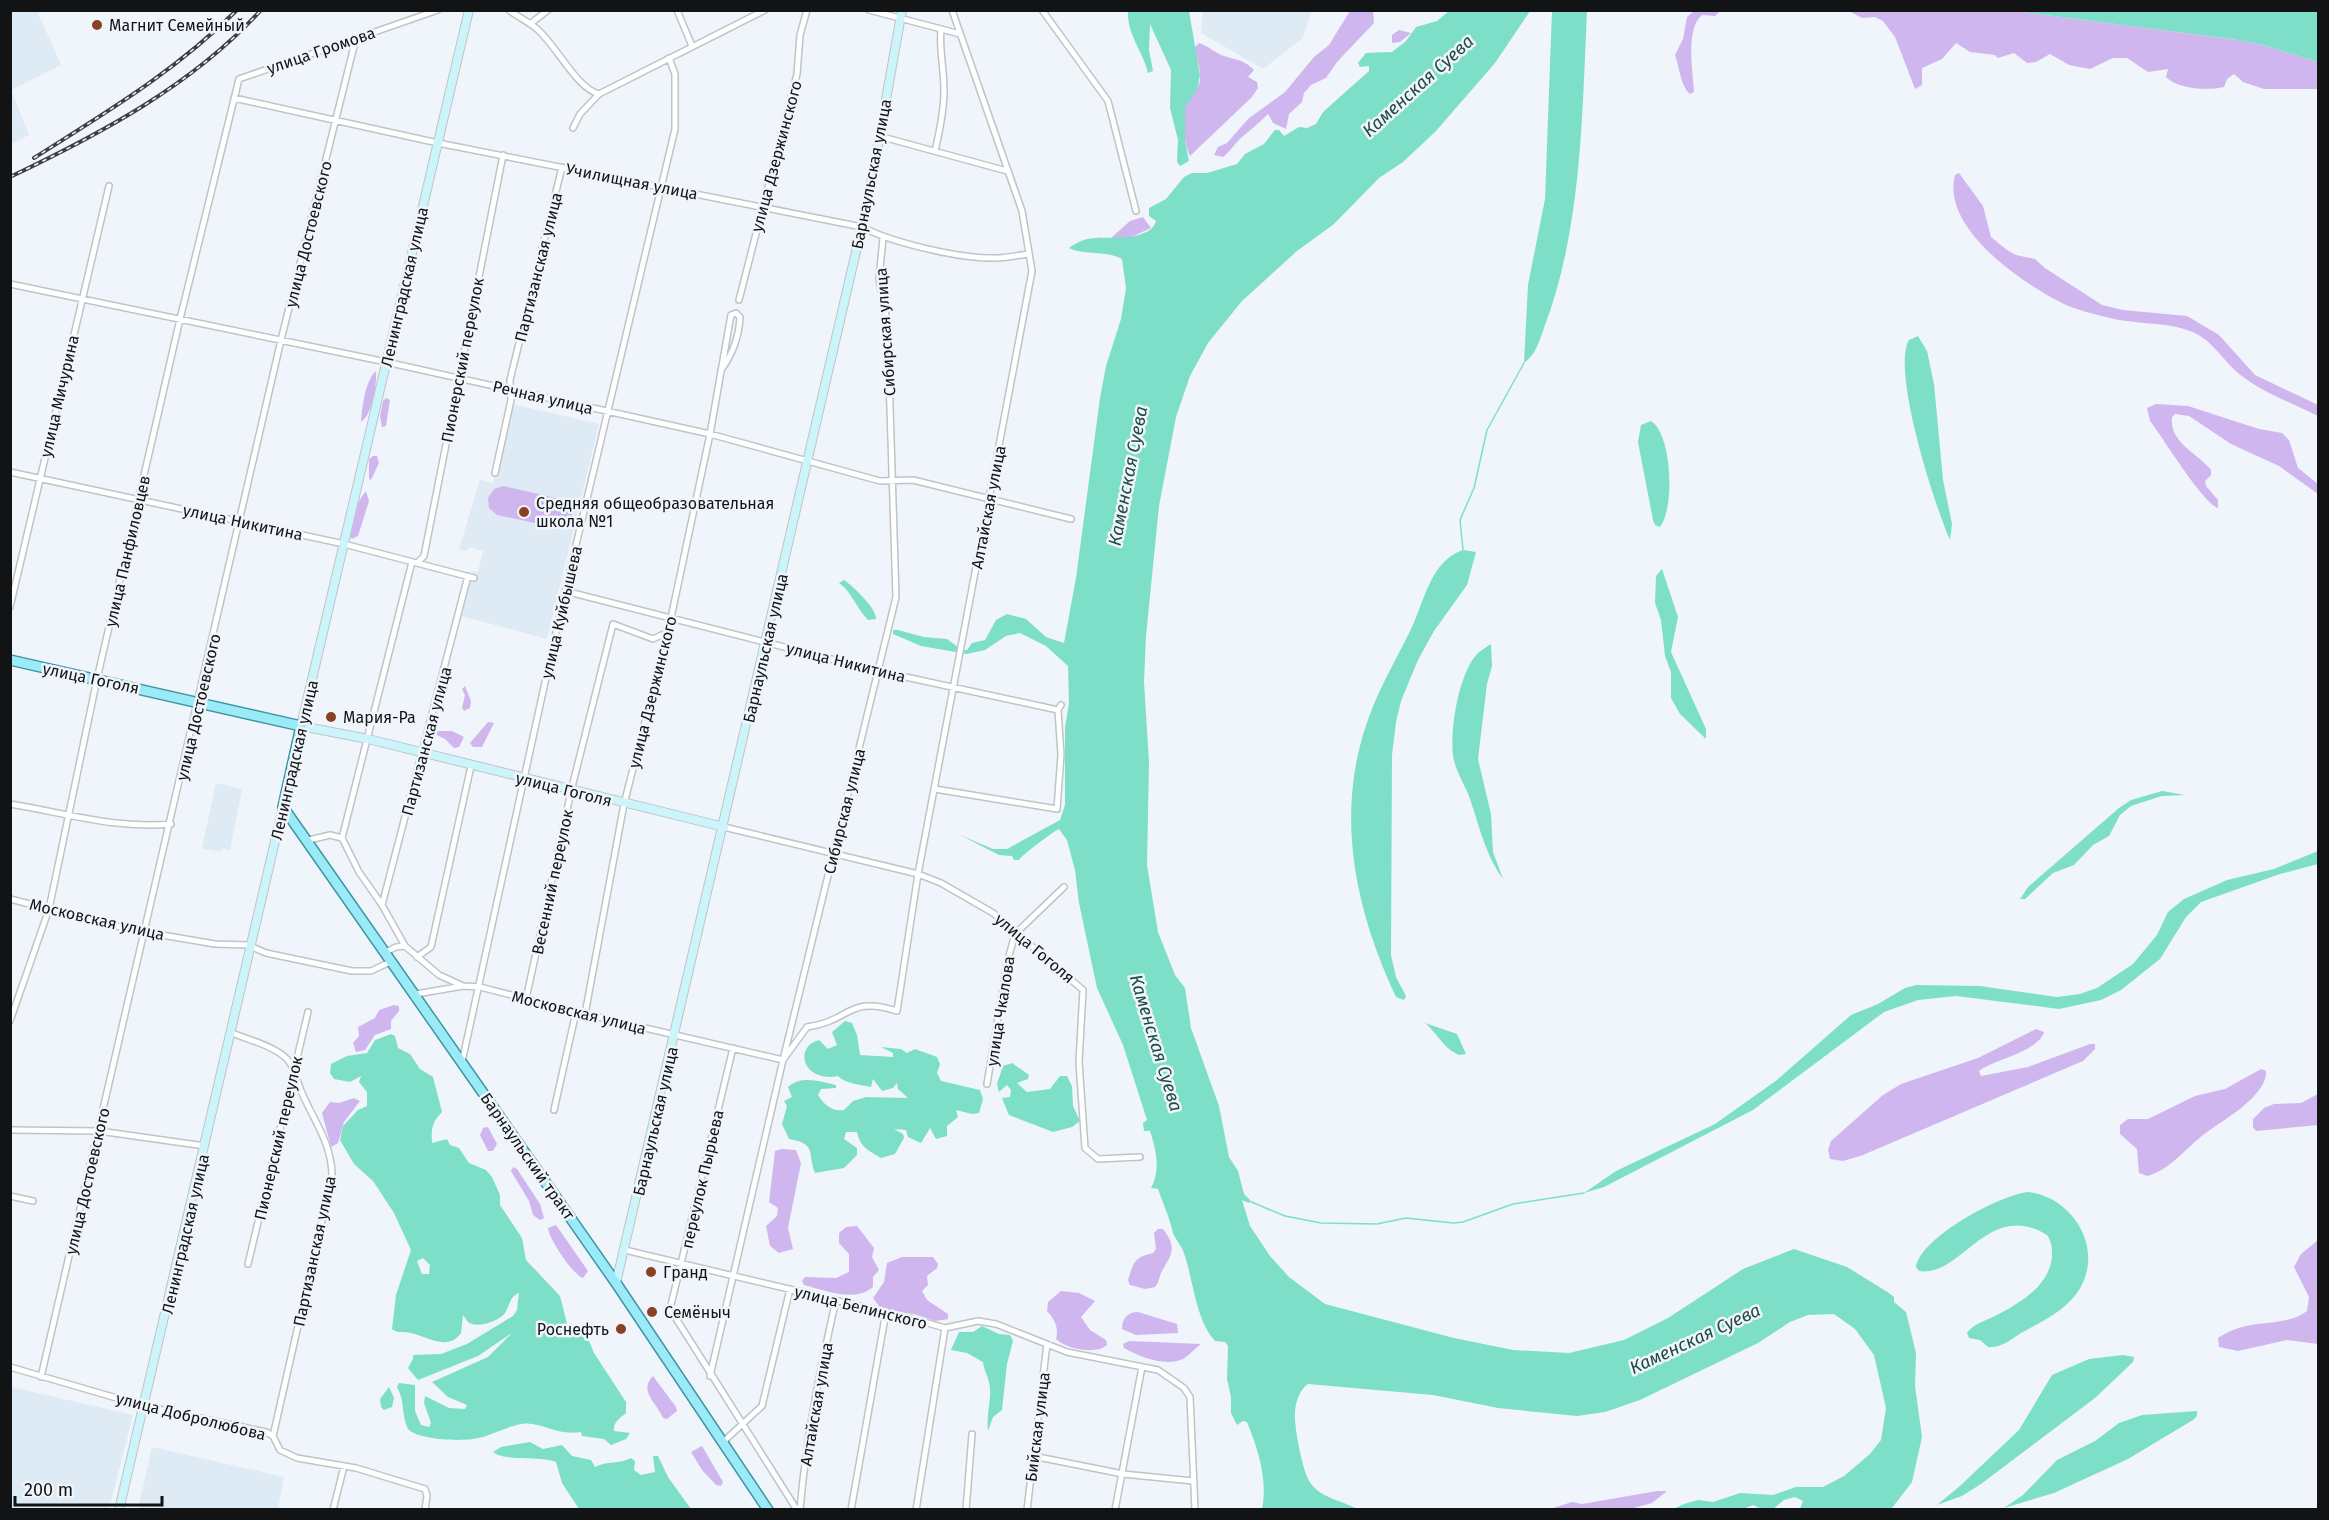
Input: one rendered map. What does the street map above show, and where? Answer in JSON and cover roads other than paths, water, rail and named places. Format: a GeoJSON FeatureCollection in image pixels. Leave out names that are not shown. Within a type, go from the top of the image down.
{"type":"FeatureCollection","features":[{"type":"Feature","properties":{"kind":"main road","name":"улица Гоголя"},"geometry":{"type":"LineString","coordinates":[[10,660],[301,726]]}},
{"type":"Feature","properties":{"kind":"main road","name":"Ленинградская улица"},"geometry":{"type":"LineString","coordinates":[[284,807],[301,726]]}},
{"type":"Feature","properties":{"kind":"main road","name":"Барнаульский тракт"},"geometry":{"type":"LineString","coordinates":[[284,807],[616,1283],[768,1509]]}},
{"type":"Feature","properties":{"kind":"street","name":"улица Громова"},"geometry":{"type":"LineString","coordinates":[[239,79],[438,10]]}},
{"type":"Feature","properties":{"kind":"street","name":"Ленинградская улица"},"geometry":{"type":"LineString","coordinates":[[301,726],[469,10]]}},
{"type":"Feature","properties":{"kind":"street"},"geometry":{"type":"LineString","coordinates":[[509,10],[530,24],[558,51],[589,91],[599,94]]}},
{"type":"Feature","properties":{"kind":"street"},"geometry":{"type":"LineString","coordinates":[[530,24],[549,10]]}},
{"type":"Feature","properties":{"kind":"street"},"geometry":{"type":"LineString","coordinates":[[677,10],[692,46]]}},
{"type":"Feature","properties":{"kind":"street"},"geometry":{"type":"LineString","coordinates":[[573,128],[580,114],[599,94],[765,10]]}},
{"type":"Feature","properties":{"kind":"street","name":"улица Дзержинского"},"geometry":{"type":"LineString","coordinates":[[739,300],[797,74],[800,35],[807,10]]}},
{"type":"Feature","properties":{"kind":"street"},"geometry":{"type":"LineString","coordinates":[[869,10],[902,15],[960,34]]}},
{"type":"Feature","properties":{"kind":"street","name":"Алтайская улица"},"geometry":{"type":"LineString","coordinates":[[783,1060],[807,1027],[833,1022],[861,1005],[877,1005],[897,1011],[918,874],[1032,271],[1022,211],[952,10]]}},
{"type":"Feature","properties":{"kind":"street"},"geometry":{"type":"LineString","coordinates":[[1042,10],[1108,101],[1136,211]]}},
{"type":"Feature","properties":{"kind":"street","name":"Барнаульская улица"},"geometry":{"type":"LineString","coordinates":[[616,1283],[724,827],[862,226],[902,15]]}},
{"type":"Feature","properties":{"kind":"street"},"geometry":{"type":"LineString","coordinates":[[935,151],[943,118],[945,87],[939,49],[941,29]]}},
{"type":"Feature","properties":{"kind":"street","name":"улица Достоевского"},"geometry":{"type":"LineString","coordinates":[[41,1377],[171,824],[281,340],[356,38]]}},
{"type":"Feature","properties":{"kind":"street","name":"улица Куйбышева"},"geometry":{"type":"LineString","coordinates":[[462,1062],[606,411],[675,129],[675,74],[669,58]]}},
{"type":"Feature","properties":{"kind":"street","name":"улица Панфиловцев"},"geometry":{"type":"LineString","coordinates":[[10,1021],[49,909],[97,679],[138,499],[239,79]]}},
{"type":"Feature","properties":{"kind":"street","name":"Училищная улица"},"geometry":{"type":"LineString","coordinates":[[234,98],[438,142],[862,226],[883,238],[978,257],[998,258],[1029,254]]}},
{"type":"Feature","properties":{"kind":"street"},"geometry":{"type":"LineString","coordinates":[[879,136],[1007,171]]}},
{"type":"Feature","properties":{"kind":"street","name":"Пионерский переулок"},"geometry":{"type":"LineString","coordinates":[[342,838],[414,562],[424,556],[503,155]]}},
{"type":"Feature","properties":{"kind":"street","name":"Партизанская улица"},"geometry":{"type":"LineString","coordinates":[[495,473],[512,390],[510,380],[562,167]]}},
{"type":"Feature","properties":{"kind":"street","name":"улица Мичурина"},"geometry":{"type":"LineString","coordinates":[[10,607],[108,186]]}},
{"type":"Feature","properties":{"kind":"street","name":"Сибирская улица"},"geometry":{"type":"LineString","coordinates":[[710,1376],[735,1276],[783,1060],[896,597],[886,316],[879,279],[883,238]]}},
{"type":"Feature","properties":{"kind":"street","name":"Речная улица"},"geometry":{"type":"LineString","coordinates":[[10,284],[386,362],[710,434],[880,481],[913,480],[990,497],[1071,519]]}},
{"type":"Feature","properties":{"kind":"street","name":"улица Дзержинского"},"geometry":{"type":"LineString","coordinates":[[585,1014],[624,804],[668,632],[710,434],[731,315],[736,313],[740,317],[740,323],[733,355],[722,370]]}},
{"type":"Feature","properties":{"kind":"street","name":"улица Никитина"},"geometry":{"type":"LineString","coordinates":[[10,472],[344,544],[471,577]]}},
{"type":"Feature","properties":{"kind":"street","name":"Партизанская улица"},"geometry":{"type":"LineString","coordinates":[[382,905],[471,577]]}},
{"type":"Feature","properties":{"kind":"street","name":"улица Никитина"},"geometry":{"type":"LineString","coordinates":[[565,591],[878,671],[1060,707],[1061,755],[1058,809],[935,789]]}},
{"type":"Feature","properties":{"kind":"street","name":"Весенний переулок"},"geometry":{"type":"LineString","coordinates":[[526,999],[571,791],[613,624],[653,639],[668,632]]}},
{"type":"Feature","properties":{"kind":"street","name":"улица Гоголя"},"geometry":{"type":"LineString","coordinates":[[301,726],[368,739],[524,780],[918,874],[968,897],[993,913],[1083,990],[1079,1062],[1085,1149],[1098,1159],[1140,1157]]}},
{"type":"Feature","properties":{"kind":"street"},"geometry":{"type":"LineString","coordinates":[[417,957],[431,947],[471,766]]}},
{"type":"Feature","properties":{"kind":"street"},"geometry":{"type":"LineString","coordinates":[[10,804],[69,817],[147,826],[171,824]]}},
{"type":"Feature","properties":{"kind":"street","name":"Ленинградская улица"},"geometry":{"type":"LineString","coordinates":[[119,1509],[284,807]]}},
{"type":"Feature","properties":{"kind":"street"},"geometry":{"type":"LineString","coordinates":[[309,840],[330,835],[342,838],[359,872],[382,905],[405,946],[439,975],[463,986]]}},
{"type":"Feature","properties":{"kind":"street","name":"улица Чкалова"},"geometry":{"type":"LineString","coordinates":[[987,1084],[1007,963],[1015,934],[1064,887]]}},
{"type":"Feature","properties":{"kind":"street","name":"Московская улица"},"geometry":{"type":"LineString","coordinates":[[10,899],[145,933],[252,947],[266,953],[352,971],[371,971],[389,957],[396,947],[405,946]]}},
{"type":"Feature","properties":{"kind":"street","name":"Московская улица"},"geometry":{"type":"LineString","coordinates":[[416,994],[463,986],[480,987],[675,1036],[783,1060]]}},
{"type":"Feature","properties":{"kind":"street","name":"Пионерский переулок"},"geometry":{"type":"LineString","coordinates":[[248,1264],[308,1012]]}},
{"type":"Feature","properties":{"kind":"street"},"geometry":{"type":"LineString","coordinates":[[554,1110],[576,1012]]}},
{"type":"Feature","properties":{"kind":"street"},"geometry":{"type":"LineString","coordinates":[[232,1033],[280,1053],[289,1060],[294,1072]]}},
{"type":"Feature","properties":{"kind":"street","name":"переулок Пырьева"},"geometry":{"type":"LineString","coordinates":[[710,1376],[670,1309],[733,1048]]}},
{"type":"Feature","properties":{"kind":"street","name":"Партизанская улица"},"geometry":{"type":"LineString","coordinates":[[273,1436],[332,1176],[332,1162],[321,1130],[294,1072]]}},
{"type":"Feature","properties":{"kind":"street"},"geometry":{"type":"LineString","coordinates":[[10,1130],[99,1131],[206,1146]]}},
{"type":"Feature","properties":{"kind":"street"},"geometry":{"type":"LineString","coordinates":[[10,1196],[33,1201]]}},
{"type":"Feature","properties":{"kind":"street","name":"улица Белинского"},"geometry":{"type":"LineString","coordinates":[[625,1250],[945,1328],[984,1322],[1030,1335],[1067,1352],[1158,1370],[1174,1380],[1190,1397],[1193,1481]]}},
{"type":"Feature","properties":{"kind":"street"},"geometry":{"type":"LineString","coordinates":[[723,1442],[762,1406],[790,1289]]}},
{"type":"Feature","properties":{"kind":"street","name":"Алтайская улица"},"geometry":{"type":"LineString","coordinates":[[798,1509],[814,1399],[836,1300]]}},
{"type":"Feature","properties":{"kind":"street"},"geometry":{"type":"LineString","coordinates":[[851,1509],[886,1312]]}},
{"type":"Feature","properties":{"kind":"street"},"geometry":{"type":"LineString","coordinates":[[916,1509],[945,1328]]}},
{"type":"Feature","properties":{"kind":"street","name":"Бийская улица"},"geometry":{"type":"LineString","coordinates":[[1027,1509],[1047,1344]]}},
{"type":"Feature","properties":{"kind":"street","name":"улица Добролюбова"},"geometry":{"type":"LineString","coordinates":[[10,1367],[144,1406],[266,1432],[273,1436],[280,1450],[297,1458],[344,1466],[425,1490],[427,1496],[425,1509]]}},
{"type":"Feature","properties":{"kind":"street"},"geometry":{"type":"LineString","coordinates":[[1115,1509],[1142,1367]]}},
{"type":"Feature","properties":{"kind":"street"},"geometry":{"type":"LineString","coordinates":[[710,1376],[798,1509]]}},
{"type":"Feature","properties":{"kind":"street"},"geometry":{"type":"LineString","coordinates":[[966,1509],[972,1434]]}},
{"type":"Feature","properties":{"kind":"street"},"geometry":{"type":"LineString","coordinates":[[1033,1456],[1122,1474],[1193,1481],[1195,1509]]}},
{"type":"Feature","properties":{"kind":"street"},"geometry":{"type":"LineString","coordinates":[[333,1509],[344,1466]]}},
{"type":"Feature","properties":{"kind":"water"},"geometry":{"type":"Polygon","coordinates":[[[1128,11],[1189,11],[1200,75],[1197,90],[1185,107],[1185,141],[1189,161],[1180,166],[1177,162],[1178,140],[1170,108],[1171,70],[1150,24],[1149,50],[1153,71],[1148,73],[1130,28],[1128,11]]]}},
{"type":"Feature","properties":{"kind":"water","name":"Каменская Суева"},"geometry":{"type":"Polygon","coordinates":[[[1449,11],[1530,11],[1495,63],[1436,131],[1403,162],[1379,178],[1334,224],[1297,251],[1242,301],[1208,343],[1190,376],[1176,417],[1159,506],[1146,636],[1144,682],[1149,762],[1147,865],[1158,932],[1175,975],[1185,988],[1191,1028],[1219,1106],[1229,1157],[1238,1171],[1244,1194],[1250,1200],[1249,1203],[1242,1200],[1250,1226],[1270,1256],[1289,1277],[1325,1304],[1454,1338],[1513,1350],[1569,1353],[1624,1340],[1668,1318],[1743,1269],[1794,1249],[1847,1267],[1894,1297],[1894,1302],[1906,1312],[1916,1353],[1915,1386],[1922,1437],[1912,1482],[1892,1508],[1800,1509],[1803,1501],[1795,1497],[1784,1500],[1773,1509],[1762,1509],[1753,1505],[1743,1509],[1673,1509],[1698,1500],[1713,1502],[1740,1493],[1773,1495],[1796,1487],[1823,1487],[1844,1476],[1870,1454],[1881,1440],[1886,1408],[1874,1355],[1855,1329],[1834,1314],[1808,1315],[1790,1322],[1758,1343],[1640,1400],[1605,1412],[1577,1416],[1498,1408],[1433,1395],[1308,1384],[1298,1397],[1295,1413],[1305,1472],[1317,1490],[1357,1509],[1262,1509],[1263,1476],[1255,1443],[1247,1422],[1243,1421],[1237,1425],[1231,1413],[1231,1397],[1227,1379],[1228,1346],[1225,1342],[1215,1341],[1203,1322],[1183,1250],[1173,1233],[1158,1189],[1151,1188],[1157,1167],[1154,1145],[1150,1131],[1144,1131],[1143,1123],[1147,1120],[1123,1045],[1097,988],[1079,903],[1075,870],[1067,840],[1059,829],[1019,860],[1014,860],[1012,856],[999,855],[960,835],[993,849],[1007,849],[1060,820],[1065,805],[1068,666],[1046,646],[1020,633],[1006,636],[985,650],[967,654],[921,646],[893,634],[893,630],[898,630],[924,637],[947,639],[962,650],[967,650],[972,643],[985,640],[996,620],[1007,614],[1026,619],[1046,637],[1064,643],[1076,578],[1100,398],[1106,366],[1121,319],[1126,288],[1122,259],[1069,248],[1089,239],[1129,237],[1146,232],[1153,227],[1156,221],[1149,216],[1149,208],[1166,199],[1184,177],[1192,173],[1207,173],[1237,164],[1245,154],[1264,144],[1275,130],[1279,130],[1284,136],[1299,127],[1307,128],[1316,124],[1323,112],[1369,71],[1369,66],[1360,67],[1358,63],[1366,53],[1392,52],[1406,41],[1416,27],[1437,21],[1449,11]]]}},
{"type":"Feature","properties":{"kind":"water"},"geometry":{"type":"Polygon","coordinates":[[[1552,11],[1587,11],[1578,171],[1566,251],[1557,290],[1537,347],[1524,363],[1528,285],[1545,199],[1552,11]]]}},
{"type":"Feature","properties":{"kind":"water"},"geometry":{"type":"Polygon","coordinates":[[[2014,11],[2318,11],[2318,62],[2263,45],[2232,39],[2014,11]]]}},
{"type":"Feature","properties":{"kind":"water"},"geometry":{"type":"Polygon","coordinates":[[[1918,336],[1927,351],[1934,384],[1943,480],[1952,524],[1950,540],[1926,470],[1910,408],[1905,356],[1909,340],[1918,336]]]}},
{"type":"Feature","properties":{"kind":"water"},"geometry":{"type":"Polygon","coordinates":[[[1651,421],[1663,440],[1669,472],[1668,504],[1660,527],[1655,525],[1653,520],[1638,442],[1641,425],[1651,421]]]}},
{"type":"Feature","properties":{"kind":"water"},"geometry":{"type":"Polygon","coordinates":[[[1463,550],[1476,552],[1467,585],[1434,631],[1418,660],[1401,701],[1396,722],[1392,755],[1391,955],[1396,977],[1406,996],[1404,1000],[1396,997],[1381,962],[1359,891],[1353,855],[1351,818],[1353,782],[1360,745],[1372,709],[1412,627],[1430,582],[1443,563],[1452,555],[1463,550]]]}},
{"type":"Feature","properties":{"kind":"water"},"geometry":{"type":"Polygon","coordinates":[[[1662,569],[1678,617],[1671,652],[1706,729],[1706,739],[1680,714],[1671,698],[1671,672],[1665,656],[1661,620],[1655,603],[1656,576],[1662,569]]]}},
{"type":"Feature","properties":{"kind":"water"},"geometry":{"type":"Polygon","coordinates":[[[844,580],[869,604],[876,619],[868,620],[864,616],[839,583],[844,580]]]}},
{"type":"Feature","properties":{"kind":"water"},"geometry":{"type":"Polygon","coordinates":[[[1491,644],[1492,666],[1487,684],[1478,759],[1491,814],[1493,852],[1503,879],[1492,860],[1456,768],[1452,745],[1454,718],[1464,676],[1476,655],[1491,644]]]}},
{"type":"Feature","properties":{"kind":"water"},"geometry":{"type":"Polygon","coordinates":[[[2162,791],[2185,795],[2162,796],[2131,806],[2120,815],[2109,836],[2093,845],[2074,865],[2053,873],[2025,899],[2020,899],[2028,887],[2119,808],[2131,800],[2162,791]]]}},
{"type":"Feature","properties":{"kind":"water"},"geometry":{"type":"Polygon","coordinates":[[[2318,851],[2318,864],[2280,874],[2201,902],[2186,917],[2160,959],[2121,990],[2101,1000],[2059,1009],[1956,996],[1918,1000],[1884,1012],[1753,1110],[1604,1187],[1584,1193],[1616,1171],[1715,1124],[1777,1080],[1851,1015],[1878,1004],[1905,988],[1916,985],[1980,986],[2057,997],[2080,994],[2097,988],[2133,964],[2157,935],[2168,912],[2184,899],[2227,880],[2274,869],[2318,851]]]}},
{"type":"Feature","properties":{"kind":"water"},"geometry":{"type":"Polygon","coordinates":[[[845,1021],[852,1023],[857,1035],[860,1055],[893,1057],[893,1053],[881,1047],[901,1049],[907,1053],[915,1049],[937,1057],[940,1064],[937,1073],[941,1081],[980,1090],[983,1099],[979,1113],[972,1114],[956,1110],[958,1117],[947,1126],[947,1136],[936,1139],[930,1128],[921,1143],[908,1137],[906,1130],[894,1129],[903,1134],[904,1138],[895,1154],[881,1158],[862,1145],[857,1132],[846,1132],[844,1139],[857,1148],[857,1155],[844,1168],[815,1173],[808,1147],[789,1139],[782,1124],[787,1106],[784,1101],[792,1097],[788,1087],[805,1080],[836,1085],[836,1088],[821,1089],[818,1095],[829,1107],[836,1110],[844,1110],[853,1101],[866,1097],[908,1098],[898,1089],[897,1083],[893,1088],[882,1091],[873,1079],[871,1087],[848,1082],[838,1076],[826,1077],[810,1070],[804,1056],[806,1050],[819,1040],[828,1049],[837,1045],[832,1032],[845,1021]]]}},
{"type":"Feature","properties":{"kind":"water"},"geometry":{"type":"Polygon","coordinates":[[[1425,1023],[1457,1034],[1466,1054],[1459,1055],[1449,1049],[1425,1023]]]}},
{"type":"Feature","properties":{"kind":"water"},"geometry":{"type":"Polygon","coordinates":[[[391,1034],[395,1036],[398,1048],[410,1054],[420,1069],[433,1077],[442,1112],[433,1126],[432,1143],[447,1139],[450,1145],[459,1148],[469,1163],[486,1170],[492,1177],[500,1195],[500,1205],[522,1238],[526,1260],[560,1296],[568,1327],[589,1341],[594,1353],[626,1402],[626,1413],[617,1420],[614,1431],[630,1433],[626,1439],[611,1445],[604,1439],[582,1436],[581,1432],[563,1432],[529,1424],[462,1440],[421,1436],[408,1429],[397,1387],[399,1383],[415,1385],[415,1411],[421,1425],[429,1427],[431,1423],[424,1403],[425,1396],[449,1408],[465,1409],[467,1405],[448,1397],[432,1382],[488,1357],[512,1333],[478,1356],[418,1380],[408,1368],[413,1355],[441,1354],[467,1344],[513,1316],[517,1310],[519,1293],[512,1299],[505,1313],[493,1321],[476,1325],[468,1322],[463,1315],[461,1333],[456,1339],[450,1341],[437,1341],[392,1329],[396,1295],[411,1250],[394,1213],[373,1181],[354,1164],[340,1140],[343,1126],[358,1110],[367,1106],[367,1092],[359,1082],[361,1076],[350,1082],[334,1079],[330,1073],[331,1064],[347,1056],[367,1053],[375,1040],[391,1034]],[[423,1258],[417,1261],[422,1274],[429,1274],[430,1265],[423,1258]]]}},
{"type":"Feature","properties":{"kind":"water"},"geometry":{"type":"Polygon","coordinates":[[[1012,1063],[1029,1075],[1028,1079],[1017,1083],[1027,1092],[1050,1089],[1060,1076],[1067,1076],[1072,1086],[1073,1106],[1080,1121],[1072,1127],[1053,1132],[1009,1115],[1002,1098],[1010,1097],[1011,1090],[1007,1085],[999,1092],[997,1084],[1003,1066],[1012,1063]]]}},
{"type":"Feature","properties":{"kind":"water"},"geometry":{"type":"Polygon","coordinates":[[[2029,1192],[2045,1196],[2060,1205],[2081,1229],[2087,1245],[2088,1261],[2085,1277],[2077,1293],[2058,1312],[2006,1343],[1988,1347],[1980,1340],[1969,1338],[1967,1333],[1976,1325],[2022,1300],[2039,1286],[2050,1268],[2052,1257],[2051,1243],[2047,1235],[2026,1226],[2008,1226],[1991,1232],[1949,1263],[1934,1270],[1919,1271],[1916,1267],[1921,1255],[1932,1243],[1964,1219],[2000,1200],[2029,1192]]]}},
{"type":"Feature","properties":{"kind":"water"},"geometry":{"type":"Polygon","coordinates":[[[982,1326],[999,1334],[1010,1335],[1013,1341],[1007,1364],[1002,1410],[993,1417],[988,1431],[990,1388],[983,1362],[967,1353],[951,1350],[959,1332],[973,1332],[982,1326]]]}},
{"type":"Feature","properties":{"kind":"water"},"geometry":{"type":"Polygon","coordinates":[[[2123,1355],[2134,1357],[2133,1362],[2095,1398],[1981,1484],[1962,1496],[1937,1505],[2019,1430],[2052,1375],[2089,1359],[2123,1355]]]}},
{"type":"Feature","properties":{"kind":"water"},"geometry":{"type":"Polygon","coordinates":[[[389,1387],[394,1398],[392,1407],[384,1410],[380,1399],[389,1387]]]}},
{"type":"Feature","properties":{"kind":"water"},"geometry":{"type":"Polygon","coordinates":[[[2197,1411],[2197,1416],[2193,1420],[2128,1459],[2054,1493],[2004,1508],[2023,1495],[2057,1460],[2095,1441],[2119,1423],[2142,1415],[2197,1411]]]}},
{"type":"Feature","properties":{"kind":"water"},"geometry":{"type":"Polygon","coordinates":[[[530,1442],[543,1449],[562,1445],[572,1456],[591,1460],[595,1467],[631,1458],[635,1461],[634,1470],[641,1475],[655,1472],[653,1456],[658,1456],[668,1477],[691,1509],[579,1509],[562,1483],[556,1462],[506,1457],[493,1452],[501,1447],[530,1442]]]}},
{"type":"Feature","properties":{"kind":"waterway"},"geometry":{"type":"LineString","coordinates":[[1463,550],[1460,520],[1474,488],[1487,430],[1524,363]]}},
{"type":"Feature","properties":{"kind":"waterway"},"geometry":{"type":"LineString","coordinates":[[1249,1201],[1285,1216],[1321,1223],[1377,1224],[1406,1218],[1453,1223],[1463,1222],[1513,1204],[1584,1193]]}},
{"type":"Feature","properties":{"kind":"railway"},"geometry":{"type":"LineString","coordinates":[[34,158],[164,72],[213,33],[237,10]]}},
{"type":"Feature","properties":{"kind":"railway"},"geometry":{"type":"LineString","coordinates":[[10,177],[144,106],[206,62],[261,10]]}},
{"type":"Feature","properties":{"kind":"place","name":"Магнит Семейный"},"geometry":{"type":"Point","coordinates":[97,25]}},
{"type":"Feature","properties":{"kind":"place","name":"Средняя общеобразовательная школа №1"},"geometry":{"type":"Point","coordinates":[524,512]}},
{"type":"Feature","properties":{"kind":"place","name":"Мария-Ра"},"geometry":{"type":"Point","coordinates":[331,717]}},
{"type":"Feature","properties":{"kind":"place","name":"Гранд"},"geometry":{"type":"Point","coordinates":[651,1272]}},
{"type":"Feature","properties":{"kind":"place","name":"Семёныч"},"geometry":{"type":"Point","coordinates":[652,1312]}},
{"type":"Feature","properties":{"kind":"place","name":"Роснефть"},"geometry":{"type":"Point","coordinates":[621,1329]}}]}
